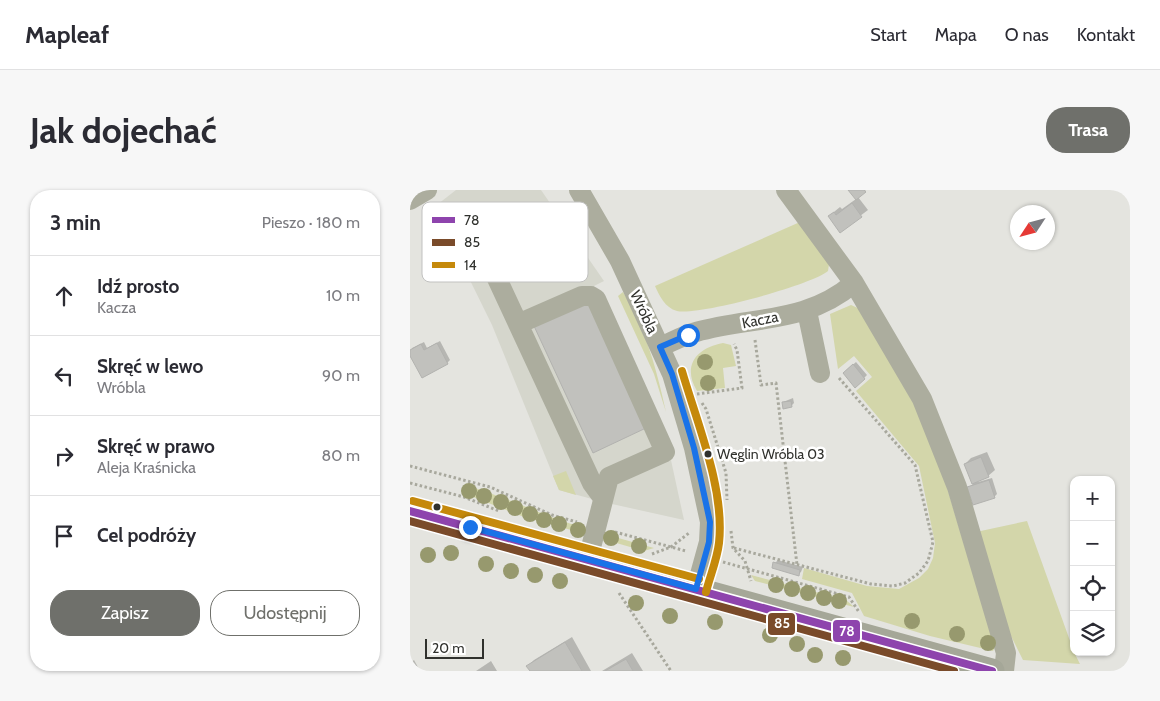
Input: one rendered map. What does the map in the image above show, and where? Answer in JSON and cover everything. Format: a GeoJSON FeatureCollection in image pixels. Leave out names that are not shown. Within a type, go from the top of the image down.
{"type":"FeatureCollection","features":[{"type":"Feature","properties":{"kind":"main road"},"geometry":{"type":"LineString","coordinates":[[410,511],[992,671]]}},
{"type":"Feature","properties":{"kind":"street"},"geometry":{"type":"LineString","coordinates":[[410,200],[427,190]]}},
{"type":"Feature","properties":{"kind":"street","name":"Wróbla"},"geometry":{"type":"LineString","coordinates":[[579,190],[586,202]]}},
{"type":"Feature","properties":{"kind":"street"},"geometry":{"type":"LineString","coordinates":[[786,190],[854,283],[922,399],[957,487],[1006,653],[1004,671]]}},
{"type":"Feature","properties":{"kind":"street","name":"Wróbla"},"geometry":{"type":"LineString","coordinates":[[588,206],[620,261],[672,374],[707,502],[710,522],[709,542],[696,589]]}},
{"type":"Feature","properties":{"kind":"street"},"geometry":{"type":"LineString","coordinates":[[498,282],[592,483],[603,498]]}},
{"type":"Feature","properties":{"kind":"street","name":"Kacza"},"geometry":{"type":"LineString","coordinates":[[660,347],[695,332],[807,311],[838,296],[854,283]]}},
{"type":"Feature","properties":{"kind":"street"},"geometry":{"type":"LineString","coordinates":[[518,324],[582,296],[590,296],[596,299],[665,452],[609,476],[588,559]]}},
{"type":"Feature","properties":{"kind":"street"},"geometry":{"type":"LineString","coordinates":[[807,311],[829,373]]}},
{"type":"Feature","properties":{"kind":"path"},"geometry":{"type":"LineString","coordinates":[[755,336],[761,385],[776,383],[797,565]]}},
{"type":"Feature","properties":{"kind":"path"},"geometry":{"type":"LineString","coordinates":[[696,394],[742,388],[737,350],[730,341]]}},
{"type":"Feature","properties":{"kind":"path"},"geometry":{"type":"LineString","coordinates":[[733,548],[871,584],[893,586],[905,583],[919,573],[928,561],[933,542],[915,465],[840,380],[829,373]]}},
{"type":"Feature","properties":{"kind":"path"},"geometry":{"type":"LineString","coordinates":[[693,390],[706,409],[726,473],[728,507]]}},
{"type":"Feature","properties":{"kind":"path"},"geometry":{"type":"LineString","coordinates":[[410,466],[490,487],[552,515],[849,597],[859,613],[869,636]]}},
{"type":"Feature","properties":{"kind":"path"},"geometry":{"type":"LineString","coordinates":[[730,523],[733,548],[745,561],[749,578],[754,584]]}},
{"type":"Feature","properties":{"kind":"path"},"geometry":{"type":"LineString","coordinates":[[612,591],[621,594],[671,671]]}},
{"type":"Feature","properties":{"kind":"path"},"geometry":{"type":"LineString","coordinates":[[850,610],[859,613]]}},
{"type":"Feature","properties":{"kind":"shaded area"},"geometry":{"type":"Polygon","coordinates":[[[456,190],[541,190],[549,202],[441,202],[456,190]]]}},
{"type":"Feature","properties":{"kind":"shaded area"},"geometry":{"type":"Polygon","coordinates":[[[588,258],[604,281],[594,286],[669,451],[684,520],[559,490],[492,325],[471,282],[588,282],[588,258]]]}},
{"type":"Feature","properties":{"kind":"green space"},"geometry":{"type":"Polygon","coordinates":[[[800,222],[829,264],[828,271],[818,277],[754,298],[707,309],[689,311],[677,311],[669,307],[663,301],[655,286],[800,222]]]}},
{"type":"Feature","properties":{"kind":"green space"},"geometry":{"type":"Polygon","coordinates":[[[623,292],[650,350],[666,412],[654,374],[618,296],[623,292]]]}},
{"type":"Feature","properties":{"kind":"green space"},"geometry":{"type":"Polygon","coordinates":[[[851,305],[860,309],[931,434],[995,647],[993,651],[930,636],[864,616],[852,593],[802,579],[804,568],[867,586],[899,589],[919,578],[928,569],[933,558],[935,543],[919,466],[856,391],[872,377],[854,356],[838,369],[830,314],[851,305]]]}},
{"type":"Feature","properties":{"kind":"green space"},"geometry":{"type":"Polygon","coordinates":[[[723,343],[731,345],[736,366],[723,368],[725,388],[697,391],[691,374],[694,360],[705,349],[723,343]]]}},
{"type":"Feature","properties":{"kind":"green space"},"geometry":{"type":"Polygon","coordinates":[[[566,471],[576,495],[559,490],[553,476],[566,471]]]}},
{"type":"Feature","properties":{"kind":"green space"},"geometry":{"type":"Polygon","coordinates":[[[465,485],[587,529],[582,533],[524,517],[463,493],[465,485]]]}},
{"type":"Feature","properties":{"kind":"green space"},"geometry":{"type":"Polygon","coordinates":[[[1027,521],[1070,641],[1070,656],[1076,656],[1080,664],[1023,660],[1000,614],[976,532],[1027,521]]]}},
{"type":"Feature","properties":{"kind":"green space"},"geometry":{"type":"Polygon","coordinates":[[[604,534],[654,548],[644,551],[606,540],[604,534]]]}},
{"type":"Feature","properties":{"kind":"green space"},"geometry":{"type":"Polygon","coordinates":[[[751,575],[846,600],[854,607],[755,581],[751,575]]]}},
{"type":"Feature","properties":{"kind":"building"},"geometry":{"type":"Polygon","coordinates":[[[848,190],[864,190],[866,192],[856,200],[848,190]]]}},
{"type":"Feature","properties":{"kind":"building"},"geometry":{"type":"Polygon","coordinates":[[[852,203],[862,217],[840,233],[828,216],[834,212],[836,215],[852,203]]]}},
{"type":"Feature","properties":{"kind":"building"},"geometry":{"type":"Polygon","coordinates":[[[588,301],[646,428],[593,453],[534,326],[588,301]]]}},
{"type":"Feature","properties":{"kind":"building"},"geometry":{"type":"Polygon","coordinates":[[[437,343],[448,364],[422,378],[410,356],[410,350],[421,344],[424,350],[437,343]]]}},
{"type":"Feature","properties":{"kind":"building"},"geometry":{"type":"Polygon","coordinates":[[[853,364],[865,379],[855,388],[843,373],[853,364]]]}},
{"type":"Feature","properties":{"kind":"building"},"geometry":{"type":"Polygon","coordinates":[[[791,401],[792,407],[783,409],[782,402],[791,401]]]}},
{"type":"Feature","properties":{"kind":"building"},"geometry":{"type":"Polygon","coordinates":[[[981,457],[989,477],[972,484],[964,464],[981,457]]]}},
{"type":"Feature","properties":{"kind":"building"},"geometry":{"type":"Polygon","coordinates":[[[989,480],[995,498],[973,505],[967,487],[989,480]]]}},
{"type":"Feature","properties":{"kind":"building"},"geometry":{"type":"Polygon","coordinates":[[[773,562],[800,570],[799,576],[772,568],[773,562]]]}},
{"type":"Feature","properties":{"kind":"building"},"geometry":{"type":"Polygon","coordinates":[[[565,642],[582,671],[530,671],[526,666],[565,642]]]}},
{"type":"Feature","properties":{"kind":"building"},"geometry":{"type":"Polygon","coordinates":[[[626,659],[633,671],[605,671],[626,659]]]}},
{"type":"Feature","properties":{"kind":"transit line","name":"14"},"geometry":{"type":"LineString","coordinates":[[682,371],[708,456],[718,501],[719,543],[706,592]]}},
{"type":"Feature","properties":{"kind":"transit line","name":"14"},"geometry":{"type":"LineString","coordinates":[[413,501],[699,579]]}},
{"type":"Feature","properties":{"kind":"transit line","name":"78"},"geometry":{"type":"LineString","coordinates":[[410,511],[992,671]]}},
{"type":"Feature","properties":{"kind":"transit line","name":"85"},"geometry":{"type":"LineString","coordinates":[[410,521],[954,671]]}},
{"type":"Feature","properties":{"kind":"place","name":"Węglin Wróbla 03"},"geometry":{"type":"Point","coordinates":[708,454]}},
{"type":"Feature","properties":{"kind":"route"},"geometry":{"type":"LineString","coordinates":[[470,527],[696,589],[709,542],[710,522],[694,448],[672,374],[660,347],[688,335]]}}]}
